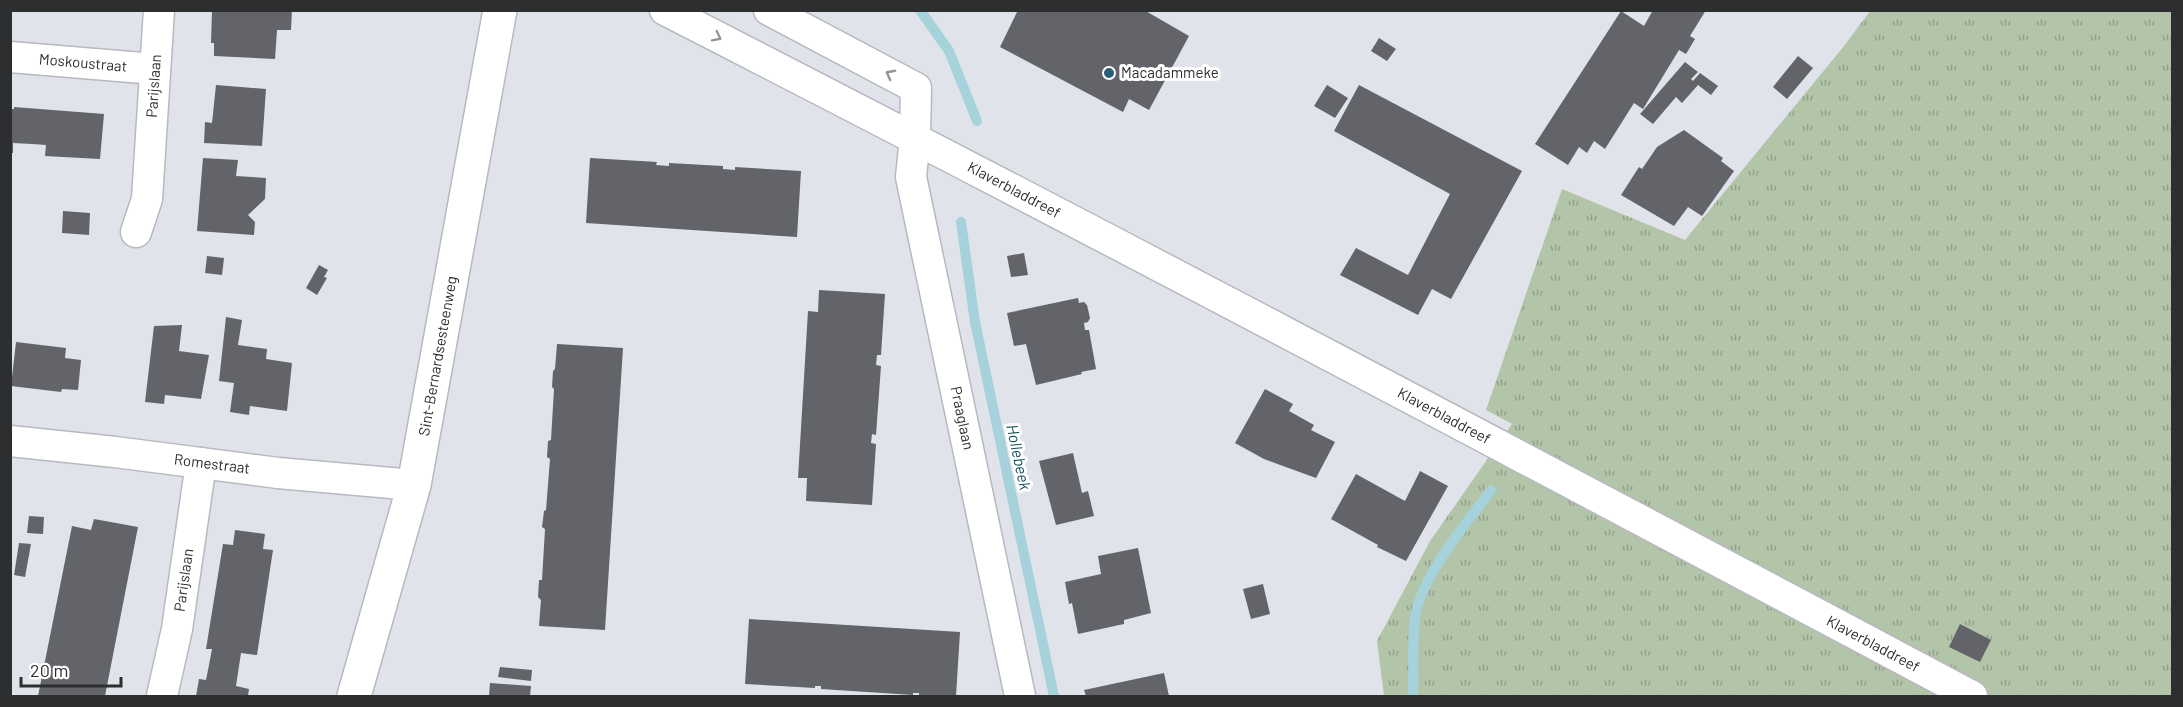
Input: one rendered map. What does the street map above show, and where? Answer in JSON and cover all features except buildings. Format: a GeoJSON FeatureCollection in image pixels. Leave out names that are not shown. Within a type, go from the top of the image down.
{"type":"FeatureCollection","features":[{"type":"Feature","properties":{"kind":"main road","name":"Sint-Bernardsesteenweg"},"geometry":{"type":"LineString","coordinates":[[354,696],[414,485],[500,10]]}},
{"type":"Feature","properties":{"kind":"street","name":"Parijslaan"},"geometry":{"type":"LineString","coordinates":[[136,232],[147,199],[159,10]]}},
{"type":"Feature","properties":{"kind":"street","name":"Klaverbladdreef"},"geometry":{"type":"LineString","coordinates":[[665,10],[915,138],[1462,425],[1972,696]]}},
{"type":"Feature","properties":{"kind":"street"},"geometry":{"type":"LineString","coordinates":[[770,10],[916,88],[915,138]]}},
{"type":"Feature","properties":{"kind":"street","name":"Moskoustraat"},"geometry":{"type":"LineString","coordinates":[[10,57],[155,69]]}},
{"type":"Feature","properties":{"kind":"street","name":"Praaglaan"},"geometry":{"type":"LineString","coordinates":[[915,138],[911,177],[1020,696]]}},
{"type":"Feature","properties":{"kind":"street","name":"Romestraat"},"geometry":{"type":"LineString","coordinates":[[10,441],[278,473],[414,485]]}},
{"type":"Feature","properties":{"kind":"street","name":"Parijslaan"},"geometry":{"type":"LineString","coordinates":[[162,696],[177,629],[201,463]]}},
{"type":"Feature","properties":{"kind":"green space"},"geometry":{"type":"Polygon","coordinates":[[[1870,11],[2172,11],[2172,696],[1384,696],[1377,641],[1430,541],[1512,424],[1486,410],[1562,189],[1685,240],[1870,11]]]}},
{"type":"Feature","properties":{"kind":"waterway","name":"Hollebeek"},"geometry":{"type":"LineString","coordinates":[[920,10],[949,51],[977,121]]}},
{"type":"Feature","properties":{"kind":"waterway","name":"Hollebeek"},"geometry":{"type":"LineString","coordinates":[[961,222],[975,322],[1054,696]]}},
{"type":"Feature","properties":{"kind":"waterway"},"geometry":{"type":"LineString","coordinates":[[1413,696],[1416,613],[1424,588],[1460,531],[1491,490]]}},
{"type":"Feature","properties":{"kind":"place","name":"Macadammeke"},"geometry":{"type":"Point","coordinates":[1109,73]}}]}
